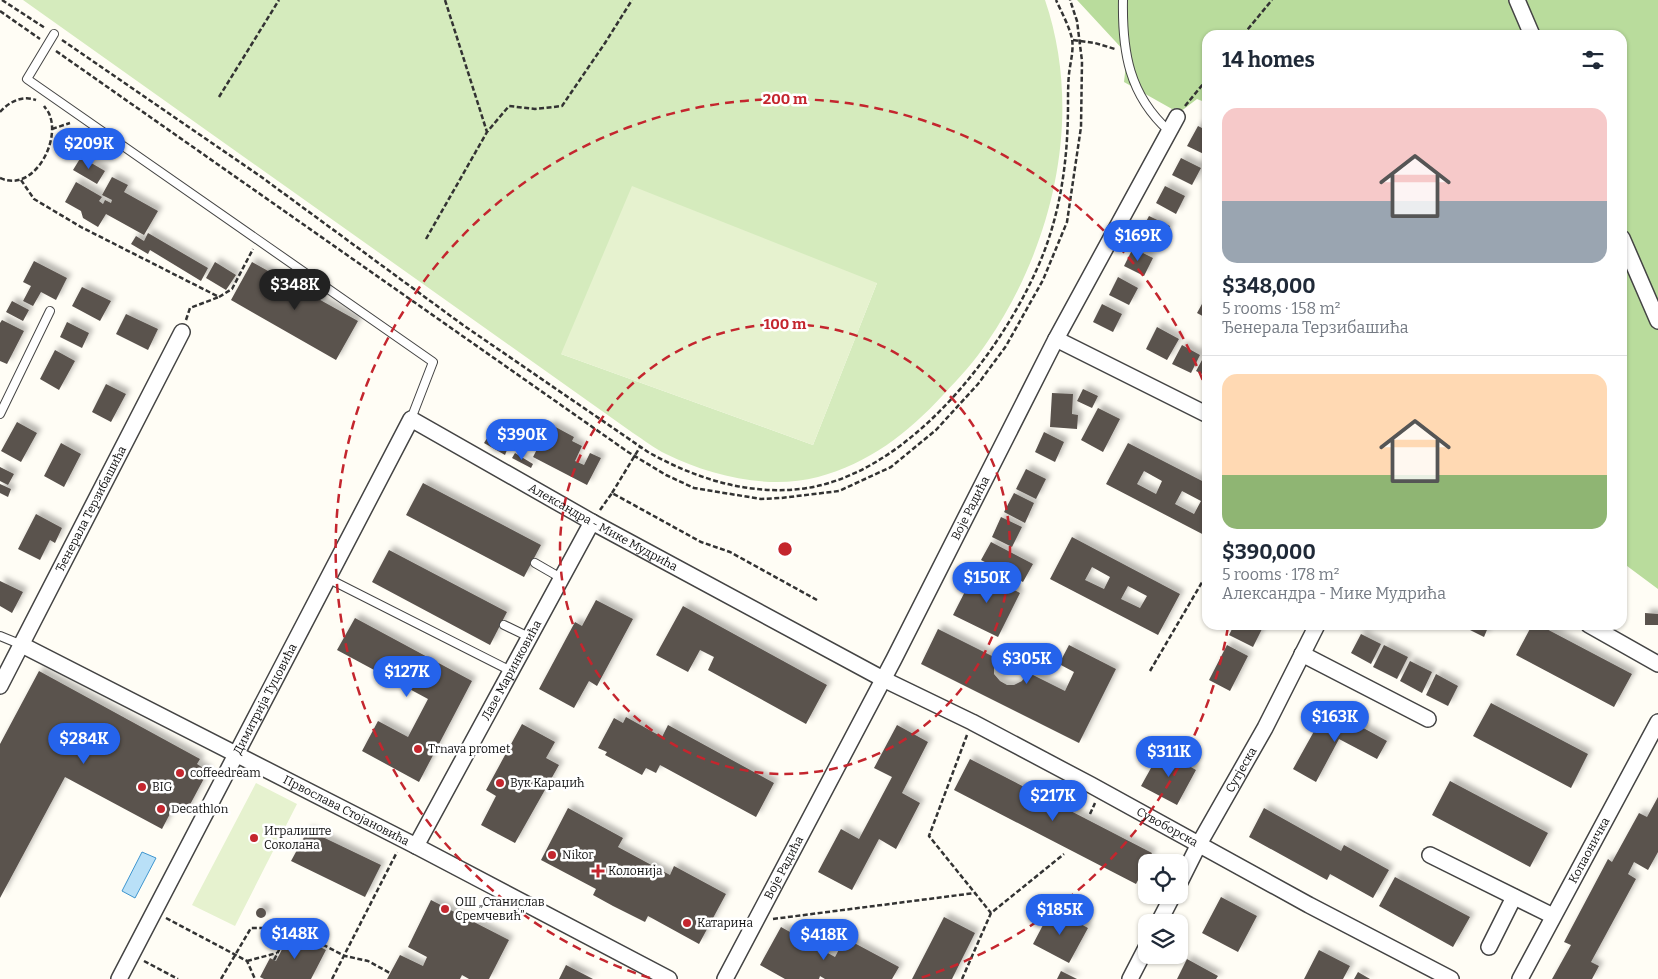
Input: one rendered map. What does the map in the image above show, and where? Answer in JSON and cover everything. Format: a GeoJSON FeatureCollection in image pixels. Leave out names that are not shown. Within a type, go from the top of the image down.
{"type":"FeatureCollection","features":[{"type":"Feature","properties":{"kind":"street"},"geometry":{"type":"LineString","coordinates":[[1517,0],[1530,30]]}},
{"type":"Feature","properties":{"kind":"street","name":"Воје Радића"},"geometry":{"type":"LineString","coordinates":[[725,979],[883,679],[1056,339],[1173,124]]}},
{"type":"Feature","properties":{"kind":"street"},"geometry":{"type":"LineString","coordinates":[[1627,250],[1658,321]]}},
{"type":"Feature","properties":{"kind":"street","name":"Ђенерала Терзибашића"},"geometry":{"type":"LineString","coordinates":[[0,686],[182,332]]}},
{"type":"Feature","properties":{"kind":"street"},"geometry":{"type":"LineString","coordinates":[[1056,339],[1202,412]]}},
{"type":"Feature","properties":{"kind":"street","name":"Александра - Мике Мудрића"},"geometry":{"type":"LineString","coordinates":[[411,420],[592,522],[883,679]]}},
{"type":"Feature","properties":{"kind":"street","name":"Димитрија Туцовића"},"geometry":{"type":"LineString","coordinates":[[119,979],[411,420]]}},
{"type":"Feature","properties":{"kind":"street","name":"Лазе Маринковића"},"geometry":{"type":"LineString","coordinates":[[410,842],[511,672],[592,522]]}},
{"type":"Feature","properties":{"kind":"street","name":"Сутјеска"},"geometry":{"type":"LineString","coordinates":[[1188,866],[1265,728],[1314,630]]}},
{"type":"Feature","properties":{"kind":"street"},"geometry":{"type":"LineString","coordinates":[[1598,630],[1658,664]]}},
{"type":"Feature","properties":{"kind":"street","name":"Првослава Стојановића"},"geometry":{"type":"LineString","coordinates":[[22,645],[410,842],[669,979]]}},
{"type":"Feature","properties":{"kind":"street"},"geometry":{"type":"LineString","coordinates":[[1302,654],[1428,719]]}},
{"type":"Feature","properties":{"kind":"street","name":"Сувоборска"},"geometry":{"type":"LineString","coordinates":[[883,679],[972,722],[1097,787],[1309,905],[1451,979]]}},
{"type":"Feature","properties":{"kind":"street","name":"Копаоничка"},"geometry":{"type":"LineString","coordinates":[[1520,979],[1658,722]]}},
{"type":"Feature","properties":{"kind":"street"},"geometry":{"type":"LineString","coordinates":[[1430,855],[1553,916]]}},
{"type":"Feature","properties":{"kind":"street"},"geometry":{"type":"LineString","coordinates":[[1490,947],[1514,897]]}},
{"type":"Feature","properties":{"kind":"street"},"geometry":{"type":"LineString","coordinates":[[1130,979],[1138,964]]}},
{"type":"Feature","properties":{"kind":"lane"},"geometry":{"type":"LineString","coordinates":[[1122,0],[1125,52],[1140,96],[1154,118],[1173,124]]}},
{"type":"Feature","properties":{"kind":"lane"},"geometry":{"type":"LineString","coordinates":[[54,34],[27,78],[432,362],[411,420]]}},
{"type":"Feature","properties":{"kind":"lane"},"geometry":{"type":"LineString","coordinates":[[0,414],[50,311]]}},
{"type":"Feature","properties":{"kind":"lane"},"geometry":{"type":"LineString","coordinates":[[535,563],[561,578]]}},
{"type":"Feature","properties":{"kind":"lane"},"geometry":{"type":"LineString","coordinates":[[329,578],[511,672]]}},
{"type":"Feature","properties":{"kind":"lane"},"geometry":{"type":"LineString","coordinates":[[504,624],[529,637]]}},
{"type":"Feature","properties":{"kind":"lane"},"geometry":{"type":"LineString","coordinates":[[0,636],[22,645]]}},
{"type":"Feature","properties":{"kind":"path"},"geometry":{"type":"LineString","coordinates":[[2,0],[260,176],[463,325],[640,447],[673,466],[693,474],[718,482],[770,489],[800,489],[831,482],[861,471],[910,438],[946,404],[978,370],[1000,339],[1036,271],[1058,206],[1066,166],[1068,77],[1073,40],[1056,0]]}},
{"type":"Feature","properties":{"kind":"path"},"geometry":{"type":"LineString","coordinates":[[219,97],[279,0]]}},
{"type":"Feature","properties":{"kind":"path"},"geometry":{"type":"LineString","coordinates":[[445,0],[487,132]]}},
{"type":"Feature","properties":{"kind":"path"},"geometry":{"type":"LineString","coordinates":[[426,239],[487,132],[509,106],[535,109],[562,106],[632,0]]}},
{"type":"Feature","properties":{"kind":"path"},"geometry":{"type":"LineString","coordinates":[[0,11],[635,456],[666,475],[694,488],[761,499],[840,491],[892,468],[936,430],[978,384],[1006,346],[1043,280],[1067,222],[1080,127],[1082,61],[1077,21],[1070,0]]}},
{"type":"Feature","properties":{"kind":"path"},"geometry":{"type":"LineString","coordinates":[[1247,30],[1272,0]]}},
{"type":"Feature","properties":{"kind":"path"},"geometry":{"type":"LineString","coordinates":[[1073,40],[1125,52]]}},
{"type":"Feature","properties":{"kind":"path"},"geometry":{"type":"LineString","coordinates":[[1173,124],[1202,86]]}},
{"type":"Feature","properties":{"kind":"path"},"geometry":{"type":"LineString","coordinates":[[0,112],[15,100],[29,98],[42,103],[50,115],[52,129],[49,146],[33,172],[20,180],[7,181],[0,178]]}},
{"type":"Feature","properties":{"kind":"path"},"geometry":{"type":"LineString","coordinates":[[20,180],[34,199],[81,227],[219,297]]}},
{"type":"Feature","properties":{"kind":"path"},"geometry":{"type":"LineString","coordinates":[[182,332],[190,308],[219,297],[232,289],[258,239]]}},
{"type":"Feature","properties":{"kind":"path"},"geometry":{"type":"LineString","coordinates":[[592,522],[640,447]]}},
{"type":"Feature","properties":{"kind":"path"},"geometry":{"type":"LineString","coordinates":[[612,493],[701,542],[730,552],[817,600]]}},
{"type":"Feature","properties":{"kind":"path"},"geometry":{"type":"LineString","coordinates":[[1150,671],[1202,582]]}},
{"type":"Feature","properties":{"kind":"path"},"geometry":{"type":"LineString","coordinates":[[972,722],[929,836],[990,913]]}},
{"type":"Feature","properties":{"kind":"path"},"geometry":{"type":"LineString","coordinates":[[332,979],[410,842]]}},
{"type":"Feature","properties":{"kind":"path"},"geometry":{"type":"LineString","coordinates":[[962,979],[990,913],[1064,854]]}},
{"type":"Feature","properties":{"kind":"path"},"geometry":{"type":"LineString","coordinates":[[755,921],[975,893]]}},
{"type":"Feature","properties":{"kind":"path"},"geometry":{"type":"LineString","coordinates":[[154,913],[247,961],[277,953]]}},
{"type":"Feature","properties":{"kind":"path"},"geometry":{"type":"LineString","coordinates":[[221,979],[251,928],[290,928],[345,956],[368,961],[390,973]]}},
{"type":"Feature","properties":{"kind":"path"},"geometry":{"type":"LineString","coordinates":[[274,960],[290,928]]}},
{"type":"Feature","properties":{"kind":"path"},"geometry":{"type":"LineString","coordinates":[[144,961],[178,979]]}},
{"type":"Feature","properties":{"kind":"path"},"geometry":{"type":"LineString","coordinates":[[247,961],[254,979]]}},
{"type":"Feature","properties":{"kind":"green space"},"geometry":{"type":"Polygon","coordinates":[[[23,0],[1045,0],[1056,43],[1062,88],[1062,132],[1056,177],[1045,221],[1030,263],[1011,303],[988,341],[961,376],[930,409],[886,445],[854,464],[818,477],[799,481],[779,482],[740,479],[702,469],[666,454],[633,433],[23,0]],[[877,283],[561,354],[813,445],[877,283]]]}},
{"type":"Feature","properties":{"kind":"green space"},"geometry":{"type":"Polygon","coordinates":[[[1077,0],[1658,0],[1658,589],[1627,566],[1627,30],[1202,30],[1202,101],[1197,99],[1180,112],[1176,108],[1172,109],[1124,82],[1127,54],[1077,0]]]}},
{"type":"Feature","properties":{"kind":"green space"},"geometry":{"type":"Polygon","coordinates":[[[632,186],[877,283],[813,445],[561,354],[632,186]]]}},
{"type":"Feature","properties":{"kind":"green space","name":"Игралиште Соколана"},"geometry":{"type":"Polygon","coordinates":[[[256,783],[297,804],[235,926],[192,905],[256,783]]]}},
{"type":"Feature","properties":{"kind":"water"},"geometry":{"type":"Polygon","coordinates":[[[142,852],[156,858],[135,898],[122,891],[142,852]]]}},
{"type":"Feature","properties":{"kind":"building"},"geometry":{"type":"Polygon","coordinates":[[[1198,126],[1202,128],[1202,153],[1187,146],[1198,126]]]}},
{"type":"Feature","properties":{"kind":"building"},"geometry":{"type":"Polygon","coordinates":[[[81,157],[105,171],[97,184],[73,170],[81,157]]]}},
{"type":"Feature","properties":{"kind":"building"},"geometry":{"type":"Polygon","coordinates":[[[1181,158],[1201,168],[1192,185],[1172,175],[1181,158]]]}},
{"type":"Feature","properties":{"kind":"building"},"geometry":{"type":"Polygon","coordinates":[[[112,177],[128,185],[124,192],[158,211],[144,235],[106,214],[98,227],[83,218],[81,211],[65,202],[76,182],[102,197],[99,201],[103,204],[105,200],[111,203],[112,200],[102,195],[112,177]]]}},
{"type":"Feature","properties":{"kind":"building"},"geometry":{"type":"Polygon","coordinates":[[[1165,186],[1185,196],[1176,214],[1156,203],[1165,186]]]}},
{"type":"Feature","properties":{"kind":"building"},"geometry":{"type":"Polygon","coordinates":[[[1149,216],[1170,226],[1161,244],[1140,233],[1149,216]]]}},
{"type":"Feature","properties":{"kind":"building"},"geometry":{"type":"Polygon","coordinates":[[[148,233],[208,268],[201,281],[150,250],[148,254],[131,244],[136,236],[144,241],[148,233]]]}},
{"type":"Feature","properties":{"kind":"building"},"geometry":{"type":"Polygon","coordinates":[[[1133,248],[1153,258],[1144,276],[1124,266],[1133,248]]]}},
{"type":"Feature","properties":{"kind":"building"},"geometry":{"type":"Polygon","coordinates":[[[34,261],[67,278],[56,300],[41,292],[33,306],[23,301],[31,286],[23,282],[34,261]]]}},
{"type":"Feature","properties":{"kind":"building"},"geometry":{"type":"Polygon","coordinates":[[[215,262],[236,275],[226,290],[206,278],[215,262]]]}},
{"type":"Feature","properties":{"kind":"building"},"geometry":{"type":"Polygon","coordinates":[[[252,262],[358,321],[336,360],[231,300],[252,262]]]}},
{"type":"Feature","properties":{"kind":"building"},"geometry":{"type":"Polygon","coordinates":[[[1118,277],[1138,288],[1129,305],[1109,295],[1118,277]]]}},
{"type":"Feature","properties":{"kind":"building"},"geometry":{"type":"Polygon","coordinates":[[[82,287],[111,301],[100,321],[72,306],[82,287]]]}},
{"type":"Feature","properties":{"kind":"building"},"geometry":{"type":"Polygon","coordinates":[[[12,301],[29,310],[23,321],[6,312],[12,301]]]}},
{"type":"Feature","properties":{"kind":"building"},"geometry":{"type":"Polygon","coordinates":[[[1102,304],[1122,314],[1113,332],[1093,322],[1102,304]]]}},
{"type":"Feature","properties":{"kind":"building"},"geometry":{"type":"Polygon","coordinates":[[[1202,304],[1202,316],[1197,313],[1202,304]]]}},
{"type":"Feature","properties":{"kind":"building"},"geometry":{"type":"Polygon","coordinates":[[[126,314],[158,329],[148,350],[116,334],[126,314]]]}},
{"type":"Feature","properties":{"kind":"building"},"geometry":{"type":"Polygon","coordinates":[[[2,320],[24,331],[7,364],[0,361],[0,323],[2,320]]]}},
{"type":"Feature","properties":{"kind":"building"},"geometry":{"type":"Polygon","coordinates":[[[67,322],[89,333],[82,348],[60,337],[67,322]]]}},
{"type":"Feature","properties":{"kind":"building"},"geometry":{"type":"Polygon","coordinates":[[[1157,327],[1179,339],[1167,360],[1146,349],[1157,327]]]}},
{"type":"Feature","properties":{"kind":"building"},"geometry":{"type":"Polygon","coordinates":[[[1182,345],[1200,355],[1191,373],[1172,364],[1182,345]]]}},
{"type":"Feature","properties":{"kind":"building"},"geometry":{"type":"Polygon","coordinates":[[[55,350],[75,361],[59,390],[40,379],[55,350]]]}},
{"type":"Feature","properties":{"kind":"building"},"geometry":{"type":"Polygon","coordinates":[[[1202,360],[1202,374],[1196,371],[1202,360]]]}},
{"type":"Feature","properties":{"kind":"building"},"geometry":{"type":"Polygon","coordinates":[[[106,384],[126,394],[111,422],[92,412],[106,384]]]}},
{"type":"Feature","properties":{"kind":"building"},"geometry":{"type":"Polygon","coordinates":[[[1083,389],[1098,396],[1092,408],[1077,401],[1083,389]]]}},
{"type":"Feature","properties":{"kind":"building"},"geometry":{"type":"Polygon","coordinates":[[[1052,393],[1073,394],[1072,414],[1078,415],[1077,429],[1050,427],[1052,393]]]}},
{"type":"Feature","properties":{"kind":"building"},"geometry":{"type":"Polygon","coordinates":[[[1098,408],[1120,419],[1103,452],[1081,440],[1098,408]]]}},
{"type":"Feature","properties":{"kind":"building"},"geometry":{"type":"Polygon","coordinates":[[[17,422],[37,433],[21,462],[1,451],[17,422]]]}},
{"type":"Feature","properties":{"kind":"building"},"geometry":{"type":"Polygon","coordinates":[[[550,424],[574,437],[572,441],[582,446],[575,461],[584,465],[590,453],[601,458],[587,485],[533,457],[550,424]]]}},
{"type":"Feature","properties":{"kind":"building"},"geometry":{"type":"Polygon","coordinates":[[[1044,432],[1064,442],[1055,462],[1035,452],[1044,432]]]}},
{"type":"Feature","properties":{"kind":"building"},"geometry":{"type":"Polygon","coordinates":[[[489,435],[496,439],[494,442],[507,450],[505,455],[484,443],[489,435]]]}},
{"type":"Feature","properties":{"kind":"building"},"geometry":{"type":"Polygon","coordinates":[[[61,443],[81,454],[64,487],[44,476],[61,443]]]}},
{"type":"Feature","properties":{"kind":"building"},"geometry":{"type":"Polygon","coordinates":[[[1128,443],[1202,481],[1202,534],[1106,484],[1128,443]],[[1144,471],[1137,484],[1156,494],[1162,481],[1144,471]],[[1182,491],[1175,504],[1194,514],[1201,501],[1182,491]]]}},
{"type":"Feature","properties":{"kind":"building"},"geometry":{"type":"Polygon","coordinates":[[[515,453],[533,464],[531,468],[512,458],[515,453]]]}},
{"type":"Feature","properties":{"kind":"building"},"geometry":{"type":"Polygon","coordinates":[[[0,467],[14,474],[8,485],[0,481],[0,467]]]}},
{"type":"Feature","properties":{"kind":"building"},"geometry":{"type":"Polygon","coordinates":[[[1026,469],[1046,479],[1036,499],[1016,489],[1026,469]]]}},
{"type":"Feature","properties":{"kind":"building"},"geometry":{"type":"Polygon","coordinates":[[[423,483],[541,545],[524,577],[406,515],[423,483]]]}},
{"type":"Feature","properties":{"kind":"building"},"geometry":{"type":"Polygon","coordinates":[[[0,484],[11,489],[8,497],[0,493],[0,484]]]}},
{"type":"Feature","properties":{"kind":"building"},"geometry":{"type":"Polygon","coordinates":[[[1014,493],[1034,503],[1025,523],[1004,512],[1014,493]]]}},
{"type":"Feature","properties":{"kind":"building"},"geometry":{"type":"Polygon","coordinates":[[[36,514],[62,528],[55,543],[50,540],[40,560],[18,549],[36,514]]]}},
{"type":"Feature","properties":{"kind":"building"},"geometry":{"type":"Polygon","coordinates":[[[1001,517],[1022,527],[1012,547],[992,537],[1001,517]]]}},
{"type":"Feature","properties":{"kind":"building"},"geometry":{"type":"Polygon","coordinates":[[[1072,537],[1180,594],[1158,635],[1050,579],[1072,537]],[[1092,567],[1085,580],[1104,589],[1110,577],[1092,567]],[[1128,586],[1121,599],[1140,608],[1147,596],[1128,586]]]}},
{"type":"Feature","properties":{"kind":"building"},"geometry":{"type":"Polygon","coordinates":[[[991,542],[1033,564],[1023,582],[981,560],[991,542]]]}},
{"type":"Feature","properties":{"kind":"building"},"geometry":{"type":"Polygon","coordinates":[[[389,550],[507,612],[490,645],[372,582],[389,550]]]}},
{"type":"Feature","properties":{"kind":"building"},"geometry":{"type":"Polygon","coordinates":[[[976,570],[1020,593],[998,637],[953,615],[976,570]]]}},
{"type":"Feature","properties":{"kind":"building"},"geometry":{"type":"Polygon","coordinates":[[[0,581],[23,592],[12,613],[0,606],[0,581]]]}},
{"type":"Feature","properties":{"kind":"building"},"geometry":{"type":"Polygon","coordinates":[[[596,600],[633,619],[597,686],[589,681],[574,708],[539,689],[575,622],[582,626],[596,600]]]}},
{"type":"Feature","properties":{"kind":"building"},"geometry":{"type":"Polygon","coordinates":[[[683,606],[827,685],[806,724],[708,670],[714,657],[700,650],[688,672],[656,655],[683,606]]]}},
{"type":"Feature","properties":{"kind":"building"},"geometry":{"type":"Polygon","coordinates":[[[1645,613],[1658,614],[1658,625],[1645,625],[1645,613]]]}},
{"type":"Feature","properties":{"kind":"building"},"geometry":{"type":"Polygon","coordinates":[[[355,618],[472,681],[419,782],[362,751],[378,721],[408,737],[428,699],[337,650],[355,618]]]}},
{"type":"Feature","properties":{"kind":"building"},"geometry":{"type":"Polygon","coordinates":[[[938,629],[998,659],[994,667],[994,674],[1007,685],[1014,685],[1022,681],[1027,672],[1065,691],[1074,672],[1059,664],[1069,645],[1116,669],[1079,743],[921,664],[938,629]]]}},
{"type":"Feature","properties":{"kind":"building"},"geometry":{"type":"Polygon","coordinates":[[[1232,630],[1262,630],[1253,647],[1229,635],[1232,630]]]}},
{"type":"Feature","properties":{"kind":"building"},"geometry":{"type":"Polygon","coordinates":[[[1470,630],[1487,630],[1484,637],[1470,630]]]}},
{"type":"Feature","properties":{"kind":"building"},"geometry":{"type":"Polygon","coordinates":[[[1529,630],[1548,630],[1632,674],[1614,707],[1516,655],[1529,630]]]}},
{"type":"Feature","properties":{"kind":"building"},"geometry":{"type":"Polygon","coordinates":[[[1361,634],[1381,644],[1371,664],[1351,653],[1361,634]]]}},
{"type":"Feature","properties":{"kind":"building"},"geometry":{"type":"Polygon","coordinates":[[[1227,645],[1248,656],[1230,691],[1209,680],[1227,645]]]}},
{"type":"Feature","properties":{"kind":"building"},"geometry":{"type":"Polygon","coordinates":[[[1384,645],[1408,657],[1397,679],[1373,667],[1384,645]]]}},
{"type":"Feature","properties":{"kind":"building"},"geometry":{"type":"Polygon","coordinates":[[[1410,661],[1432,672],[1422,693],[1400,681],[1410,661]]]}},
{"type":"Feature","properties":{"kind":"building","name":"BIG"},"geometry":{"type":"Polygon","coordinates":[[[39,671],[200,759],[197,764],[208,771],[185,814],[173,808],[162,829],[65,777],[0,898],[0,744],[39,671]]]}},
{"type":"Feature","properties":{"kind":"building"},"geometry":{"type":"Polygon","coordinates":[[[1436,674],[1458,686],[1448,706],[1426,695],[1436,674]]]}},
{"type":"Feature","properties":{"kind":"building"},"geometry":{"type":"Polygon","coordinates":[[[1491,703],[1588,754],[1571,788],[1473,736],[1491,703]]]}},
{"type":"Feature","properties":{"kind":"building"},"geometry":{"type":"Polygon","coordinates":[[[1327,708],[1387,741],[1377,759],[1339,739],[1316,782],[1293,769],[1327,708]]]}},
{"type":"Feature","properties":{"kind":"building"},"geometry":{"type":"Polygon","coordinates":[[[626,717],[662,737],[668,725],[774,783],[756,817],[660,765],[656,773],[646,768],[642,775],[605,755],[607,752],[598,748],[614,718],[623,723],[626,717]]]}},
{"type":"Feature","properties":{"kind":"building"},"geometry":{"type":"Polygon","coordinates":[[[522,724],[555,742],[546,758],[559,765],[515,843],[481,825],[496,796],[486,790],[522,724]]]}},
{"type":"Feature","properties":{"kind":"building"},"geometry":{"type":"Polygon","coordinates":[[[897,725],[928,742],[902,793],[920,803],[896,849],[879,839],[852,890],[818,872],[841,829],[859,839],[892,777],[874,768],[897,725]]]}},
{"type":"Feature","properties":{"kind":"building"},"geometry":{"type":"Polygon","coordinates":[[[1161,750],[1196,770],[1177,805],[1141,786],[1161,750]]]}},
{"type":"Feature","properties":{"kind":"building"},"geometry":{"type":"Polygon","coordinates":[[[970,759],[1152,853],[1138,854],[1138,880],[1136,884],[954,790],[970,759]]]}},
{"type":"Feature","properties":{"kind":"building"},"geometry":{"type":"Polygon","coordinates":[[[1450,781],[1548,833],[1530,867],[1432,815],[1450,781]]]}},
{"type":"Feature","properties":{"kind":"building"},"geometry":{"type":"Polygon","coordinates":[[[1658,797],[1658,852],[1648,870],[1634,862],[1628,874],[1636,879],[1591,962],[1599,966],[1592,979],[1552,979],[1571,945],[1564,942],[1608,859],[1612,862],[1639,813],[1647,817],[1658,797]]]}},
{"type":"Feature","properties":{"kind":"building"},"geometry":{"type":"Polygon","coordinates":[[[568,808],[623,838],[618,847],[670,875],[674,866],[726,894],[699,944],[648,916],[645,922],[613,906],[593,895],[596,889],[541,860],[568,808]]]}},
{"type":"Feature","properties":{"kind":"building"},"geometry":{"type":"Polygon","coordinates":[[[1264,808],[1341,851],[1344,845],[1389,870],[1373,898],[1330,874],[1327,880],[1249,837],[1264,808]]]}},
{"type":"Feature","properties":{"kind":"building"},"geometry":{"type":"Polygon","coordinates":[[[308,830],[381,865],[365,897],[291,861],[308,830]]]}},
{"type":"Feature","properties":{"kind":"building"},"geometry":{"type":"Polygon","coordinates":[[[1395,877],[1470,917],[1453,947],[1379,906],[1395,877]]]}},
{"type":"Feature","properties":{"kind":"building"},"geometry":{"type":"Polygon","coordinates":[[[1221,897],[1257,916],[1238,952],[1202,933],[1221,897]]]}},
{"type":"Feature","properties":{"kind":"building"},"geometry":{"type":"Polygon","coordinates":[[[431,900],[509,940],[489,979],[469,979],[462,975],[460,979],[387,979],[400,955],[423,966],[427,957],[408,947],[431,900]]]}},
{"type":"Feature","properties":{"kind":"building"},"geometry":{"type":"Polygon","coordinates":[[[259,908],[263,908],[266,913],[265,917],[259,918],[256,915],[256,911],[259,908]]]}},
{"type":"Feature","properties":{"kind":"building"},"geometry":{"type":"Polygon","coordinates":[[[1052,908],[1088,928],[1069,963],[1033,944],[1052,908]]]}},
{"type":"Feature","properties":{"kind":"building"},"geometry":{"type":"Polygon","coordinates":[[[944,917],[975,933],[952,979],[912,979],[944,917]]]}},
{"type":"Feature","properties":{"kind":"building"},"geometry":{"type":"Polygon","coordinates":[[[781,927],[835,957],[845,938],[899,967],[892,979],[825,979],[820,976],[819,979],[785,979],[760,965],[781,927]]]}},
{"type":"Feature","properties":{"kind":"building"},"geometry":{"type":"Polygon","coordinates":[[[291,932],[326,950],[311,979],[264,979],[260,977],[270,958],[276,961],[291,932]]]}},
{"type":"Feature","properties":{"kind":"building"},"geometry":{"type":"Polygon","coordinates":[[[1319,950],[1350,966],[1343,979],[1304,979],[1319,950]]]}},
{"type":"Feature","properties":{"kind":"building"},"geometry":{"type":"Polygon","coordinates":[[[1188,960],[1218,976],[1216,979],[1177,979],[1184,964],[1188,964],[1188,960]]]}},
{"type":"Feature","properties":{"kind":"building"},"geometry":{"type":"Polygon","coordinates":[[[566,965],[593,979],[559,979],[566,965]]]}},
{"type":"Feature","properties":{"kind":"building"},"geometry":{"type":"Polygon","coordinates":[[[1061,971],[1077,979],[1057,979],[1061,971]]]}},
{"type":"Feature","properties":{"kind":"building"},"geometry":{"type":"Polygon","coordinates":[[[1358,972],[1370,979],[1354,979],[1358,972]]]}},
{"type":"Feature","properties":{"kind":"place","name":"Trnava promet"},"geometry":{"type":"Point","coordinates":[418,749]}},
{"type":"Feature","properties":{"kind":"place","name":"coffeedream"},"geometry":{"type":"Point","coordinates":[180,773]}},
{"type":"Feature","properties":{"kind":"place","name":"Вук Караџић"},"geometry":{"type":"Point","coordinates":[500,783]}},
{"type":"Feature","properties":{"kind":"place","name":"BIG"},"geometry":{"type":"Point","coordinates":[142,787]}},
{"type":"Feature","properties":{"kind":"place","name":"Decathlon"},"geometry":{"type":"Point","coordinates":[161,809]}},
{"type":"Feature","properties":{"kind":"place","name":"Игралиште Соколана"},"geometry":{"type":"Point","coordinates":[254,838]}},
{"type":"Feature","properties":{"kind":"place","name":"Nikor"},"geometry":{"type":"Point","coordinates":[552,855]}},
{"type":"Feature","properties":{"kind":"place","name":"Колонија"},"geometry":{"type":"Point","coordinates":[598,871]}},
{"type":"Feature","properties":{"kind":"place","name":"ОШ „Станислав Сремчевић”"},"geometry":{"type":"Point","coordinates":[445,909]}},
{"type":"Feature","properties":{"kind":"place","name":"Катарина"},"geometry":{"type":"Point","coordinates":[687,923]}}]}
